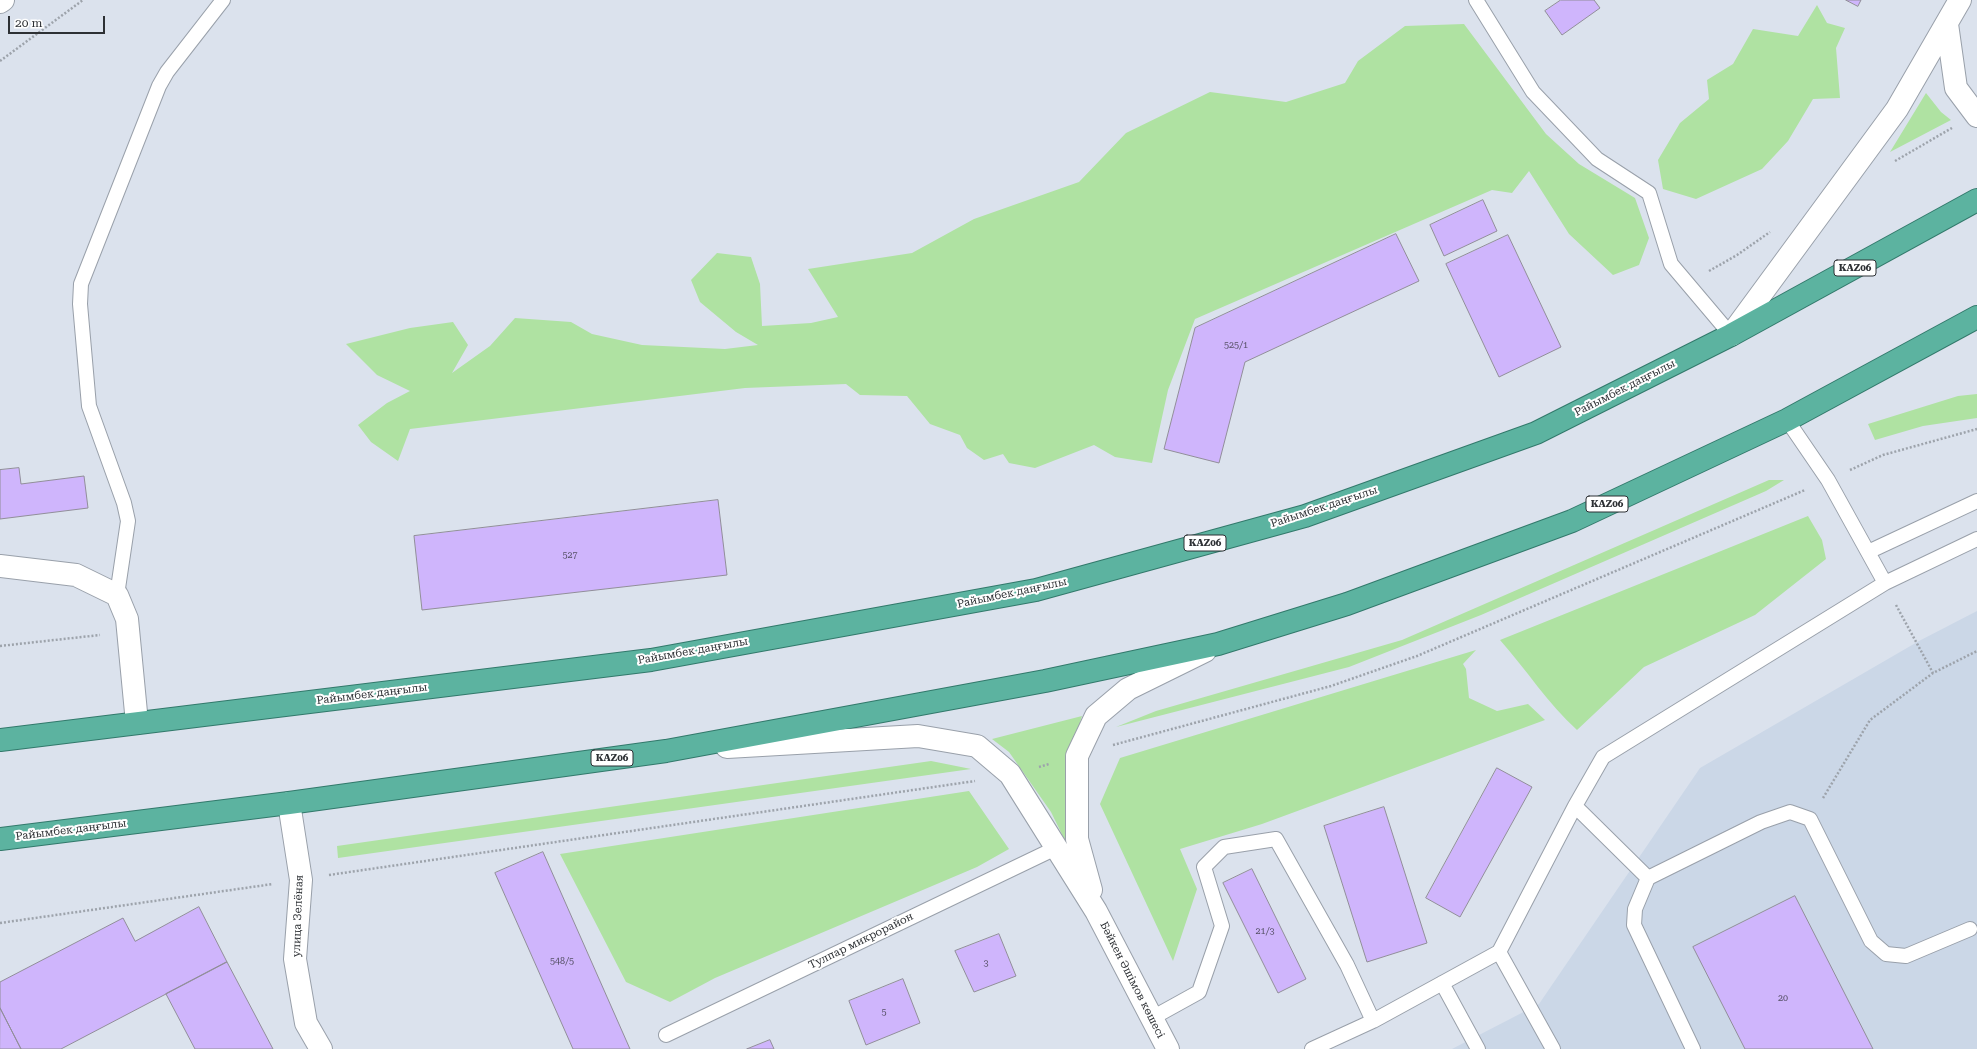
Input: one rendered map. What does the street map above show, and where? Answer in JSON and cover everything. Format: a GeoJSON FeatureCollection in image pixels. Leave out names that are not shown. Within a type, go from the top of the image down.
{"type":"FeatureCollection","features":[{"type":"Feature","properties":{"kind":"highway","name":"Райымбек даңғылы"},"geometry":{"type":"LineString","coordinates":[[0,740],[651,660],[1036,590],[1305,516],[1536,433],[1732,335],[1977,200]]}},
{"type":"Feature","properties":{"kind":"highway","name":"Райымбек даңғылы"},"geometry":{"type":"LineString","coordinates":[[0,839],[289,803],[666,751],[1045,680],[1218,644],[1347,604],[1572,521],[1787,420],[1977,317]]}},
{"type":"Feature","properties":{"kind":"main road"},"geometry":{"type":"LineString","coordinates":[[1732,335],[1897,109],[1960,0]]}},
{"type":"Feature","properties":{"kind":"main road"},"geometry":{"type":"LineString","coordinates":[[1947,24],[1956,88],[1977,116]]}},
{"type":"Feature","properties":{"kind":"main road"},"geometry":{"type":"LineString","coordinates":[[0,566],[76,575],[117,595],[127,619],[137,723]]}},
{"type":"Feature","properties":{"kind":"main road"},"geometry":{"type":"LineString","coordinates":[[1096,911],[1077,839],[1077,756],[1096,716],[1128,689],[1218,644]]}},
{"type":"Feature","properties":{"kind":"main road"},"geometry":{"type":"LineString","coordinates":[[666,751],[918,736],[977,746],[1010,774],[1096,911]]}},
{"type":"Feature","properties":{"kind":"main road","name":"улица Зелёная"},"geometry":{"type":"LineString","coordinates":[[289,803],[301,880],[295,960],[306,1023],[321,1049]]}},
{"type":"Feature","properties":{"kind":"main road","name":"Бәйкен Әшімов көшесі"},"geometry":{"type":"LineString","coordinates":[[1096,911],[1168,1049]]}},
{"type":"Feature","properties":{"kind":"lane"},"geometry":{"type":"LineString","coordinates":[[117,595],[128,521],[124,503],[89,406],[80,304],[81,284],[158,86],[167,72],[223,0]]}},
{"type":"Feature","properties":{"kind":"lane"},"geometry":{"type":"LineString","coordinates":[[1476,0],[1533,92],[1597,158],[1649,193],[1671,264],[1732,335]]}},
{"type":"Feature","properties":{"kind":"lane"},"geometry":{"type":"LineString","coordinates":[[1787,420],[1828,480],[1885,583]]}},
{"type":"Feature","properties":{"kind":"lane"},"geometry":{"type":"LineString","coordinates":[[1868,552],[1977,501]]}},
{"type":"Feature","properties":{"kind":"lane"},"geometry":{"type":"LineString","coordinates":[[1312,1049],[1373,1021],[1499,952],[1575,806],[1603,757],[1885,583],[1977,539]]}},
{"type":"Feature","properties":{"kind":"lane"},"geometry":{"type":"LineString","coordinates":[[1575,806],[1648,878]]}},
{"type":"Feature","properties":{"kind":"lane"},"geometry":{"type":"LineString","coordinates":[[1693,1049],[1634,925],[1635,909],[1648,878],[1761,822],[1790,812],[1810,820],[1872,941],[1886,954],[1906,956],[1970,929]]}},
{"type":"Feature","properties":{"kind":"lane"},"geometry":{"type":"LineString","coordinates":[[1152,1018],[1199,992],[1217,941],[1222,926],[1204,867],[1224,847],[1276,839],[1347,965],[1373,1021]]}},
{"type":"Feature","properties":{"kind":"lane","name":"Тулпар микрорайон"},"geometry":{"type":"LineString","coordinates":[[666,1035],[1056,848]]}},
{"type":"Feature","properties":{"kind":"lane"},"geometry":{"type":"LineString","coordinates":[[1499,952],[1553,1049]]}},
{"type":"Feature","properties":{"kind":"lane"},"geometry":{"type":"LineString","coordinates":[[1442,983],[1478,1049]]}},
{"type":"Feature","properties":{"kind":"path"},"geometry":{"type":"LineString","coordinates":[[0,62],[83,0]]}},
{"type":"Feature","properties":{"kind":"path"},"geometry":{"type":"LineString","coordinates":[[1889,165],[1955,126]]}},
{"type":"Feature","properties":{"kind":"path"},"geometry":{"type":"LineString","coordinates":[[1885,583],[1933,673]]}},
{"type":"Feature","properties":{"kind":"path"},"geometry":{"type":"LineString","coordinates":[[0,646],[128,632]]}},
{"type":"Feature","properties":{"kind":"path"},"geometry":{"type":"LineString","coordinates":[[1810,820],[1870,720],[1933,673],[1977,651]]}},
{"type":"Feature","properties":{"kind":"shaded area"},"geometry":{"type":"Polygon","coordinates":[[[1977,611],[1977,1049],[1452,1049],[1539,1004],[1700,768],[1919,641],[1977,611]]]}},
{"type":"Feature","properties":{"kind":"green space"},"geometry":{"type":"Polygon","coordinates":[[[1817,5],[1827,23],[1845,28],[1836,48],[1840,98],[1813,99],[1788,141],[1762,169],[1696,199],[1663,189],[1658,160],[1680,123],[1709,99],[1707,80],[1733,64],[1753,29],[1798,36],[1817,5]]]}},
{"type":"Feature","properties":{"kind":"green space"},"geometry":{"type":"Polygon","coordinates":[[[1464,24],[1546,134],[1579,164],[1635,198],[1649,238],[1639,265],[1613,275],[1569,234],[1529,171],[1512,193],[1492,190],[1195,319],[1168,390],[1152,463],[1115,457],[1094,445],[1035,468],[1009,463],[1003,454],[984,460],[967,448],[960,435],[930,424],[907,396],[860,395],[846,384],[745,388],[410,429],[398,461],[371,442],[358,425],[387,403],[410,391],[377,375],[346,344],[410,328],[453,322],[468,345],[452,373],[490,346],[515,318],[571,322],[592,334],[642,345],[725,349],[758,345],[736,332],[700,302],[691,280],[717,253],[751,257],[760,284],[762,326],[811,323],[838,317],[808,269],[912,253],[974,219],[1079,182],[1126,133],[1210,92],[1286,102],[1345,83],[1358,61],[1405,26],[1464,24]]]}},
{"type":"Feature","properties":{"kind":"green space"},"geometry":{"type":"Polygon","coordinates":[[[1926,93],[1941,112],[1951,120],[1890,152],[1926,93]]]}},
{"type":"Feature","properties":{"kind":"green space"},"geometry":{"type":"Polygon","coordinates":[[[1977,394],[1977,418],[1923,426],[1875,440],[1868,424],[1958,396],[1977,394]]]}},
{"type":"Feature","properties":{"kind":"green space"},"geometry":{"type":"Polygon","coordinates":[[[1769,480],[1784,480],[1766,491],[1481,615],[1349,667],[1116,727],[1156,711],[1402,640],[1769,480]]]}},
{"type":"Feature","properties":{"kind":"green space"},"geometry":{"type":"Polygon","coordinates":[[[1808,516],[1822,540],[1826,559],[1755,615],[1644,667],[1577,730],[1556,709],[1500,640],[1808,516]]]}},
{"type":"Feature","properties":{"kind":"green space"},"geometry":{"type":"Polygon","coordinates":[[[1476,650],[1463,664],[1466,669],[1469,698],[1497,711],[1528,704],[1545,720],[1262,824],[1180,849],[1197,889],[1173,961],[1100,804],[1120,758],[1476,650]]]}},
{"type":"Feature","properties":{"kind":"green space"},"geometry":{"type":"Polygon","coordinates":[[[1082,716],[1069,759],[1075,861],[1051,812],[1009,752],[992,739],[1082,716]]]}},
{"type":"Feature","properties":{"kind":"green space"},"geometry":{"type":"Polygon","coordinates":[[[931,761],[971,769],[338,858],[337,846],[931,761]]]}},
{"type":"Feature","properties":{"kind":"green space"},"geometry":{"type":"Polygon","coordinates":[[[969,791],[1009,849],[977,867],[715,978],[670,1002],[626,982],[560,854],[969,791]]]}},
{"type":"Feature","properties":{"kind":"building"},"geometry":{"type":"Polygon","coordinates":[[[1561,0],[1594,0],[1600,8],[1562,35],[1545,11],[1561,0]]]}},
{"type":"Feature","properties":{"kind":"building"},"geometry":{"type":"Polygon","coordinates":[[[1846,0],[1861,0],[1858,6],[1846,0]]]}},
{"type":"Feature","properties":{"kind":"building"},"geometry":{"type":"Polygon","coordinates":[[[1483,200],[1497,231],[1444,256],[1430,225],[1483,200]]]}},
{"type":"Feature","properties":{"kind":"building"},"geometry":{"type":"Polygon","coordinates":[[[1396,234],[1419,281],[1245,362],[1219,463],[1164,449],[1195,328],[1396,234]]]}},
{"type":"Feature","properties":{"kind":"building"},"geometry":{"type":"Polygon","coordinates":[[[1508,235],[1561,347],[1499,377],[1446,264],[1508,235]]]}},
{"type":"Feature","properties":{"kind":"building"},"geometry":{"type":"Polygon","coordinates":[[[19,468],[21,484],[84,476],[88,508],[0,519],[0,470],[19,468]]]}},
{"type":"Feature","properties":{"kind":"building"},"geometry":{"type":"Polygon","coordinates":[[[718,500],[727,575],[422,610],[414,536],[718,500]]]}},
{"type":"Feature","properties":{"kind":"building"},"geometry":{"type":"Polygon","coordinates":[[[1497,768],[1532,787],[1460,917],[1426,898],[1497,768]]]}},
{"type":"Feature","properties":{"kind":"building"},"geometry":{"type":"Polygon","coordinates":[[[1384,807],[1427,943],[1367,962],[1324,826],[1384,807]]]}},
{"type":"Feature","properties":{"kind":"building"},"geometry":{"type":"Polygon","coordinates":[[[543,852],[630,1049],[573,1049],[495,873],[543,852]]]}},
{"type":"Feature","properties":{"kind":"building"},"geometry":{"type":"Polygon","coordinates":[[[1252,869],[1306,979],[1278,993],[1223,883],[1252,869]]]}},
{"type":"Feature","properties":{"kind":"building"},"geometry":{"type":"Polygon","coordinates":[[[1795,896],[1873,1049],[1745,1049],[1693,947],[1795,896]]]}},
{"type":"Feature","properties":{"kind":"building"},"geometry":{"type":"Polygon","coordinates":[[[199,907],[227,962],[61,1049],[21,1049],[0,1008],[0,982],[123,918],[135,941],[199,907]]]}},
{"type":"Feature","properties":{"kind":"building"},"geometry":{"type":"Polygon","coordinates":[[[999,934],[1016,976],[974,992],[955,951],[999,934]]]}},
{"type":"Feature","properties":{"kind":"building"},"geometry":{"type":"Polygon","coordinates":[[[227,962],[273,1049],[195,1049],[166,994],[227,962]]]}},
{"type":"Feature","properties":{"kind":"building"},"geometry":{"type":"Polygon","coordinates":[[[903,979],[920,1023],[866,1045],[849,1001],[903,979]]]}},
{"type":"Feature","properties":{"kind":"building"},"geometry":{"type":"Polygon","coordinates":[[[0,1008],[21,1049],[0,1049],[0,1008]]]}},
{"type":"Feature","properties":{"kind":"building"},"geometry":{"type":"Polygon","coordinates":[[[770,1040],[774,1049],[747,1049],[770,1040]]]}}]}
